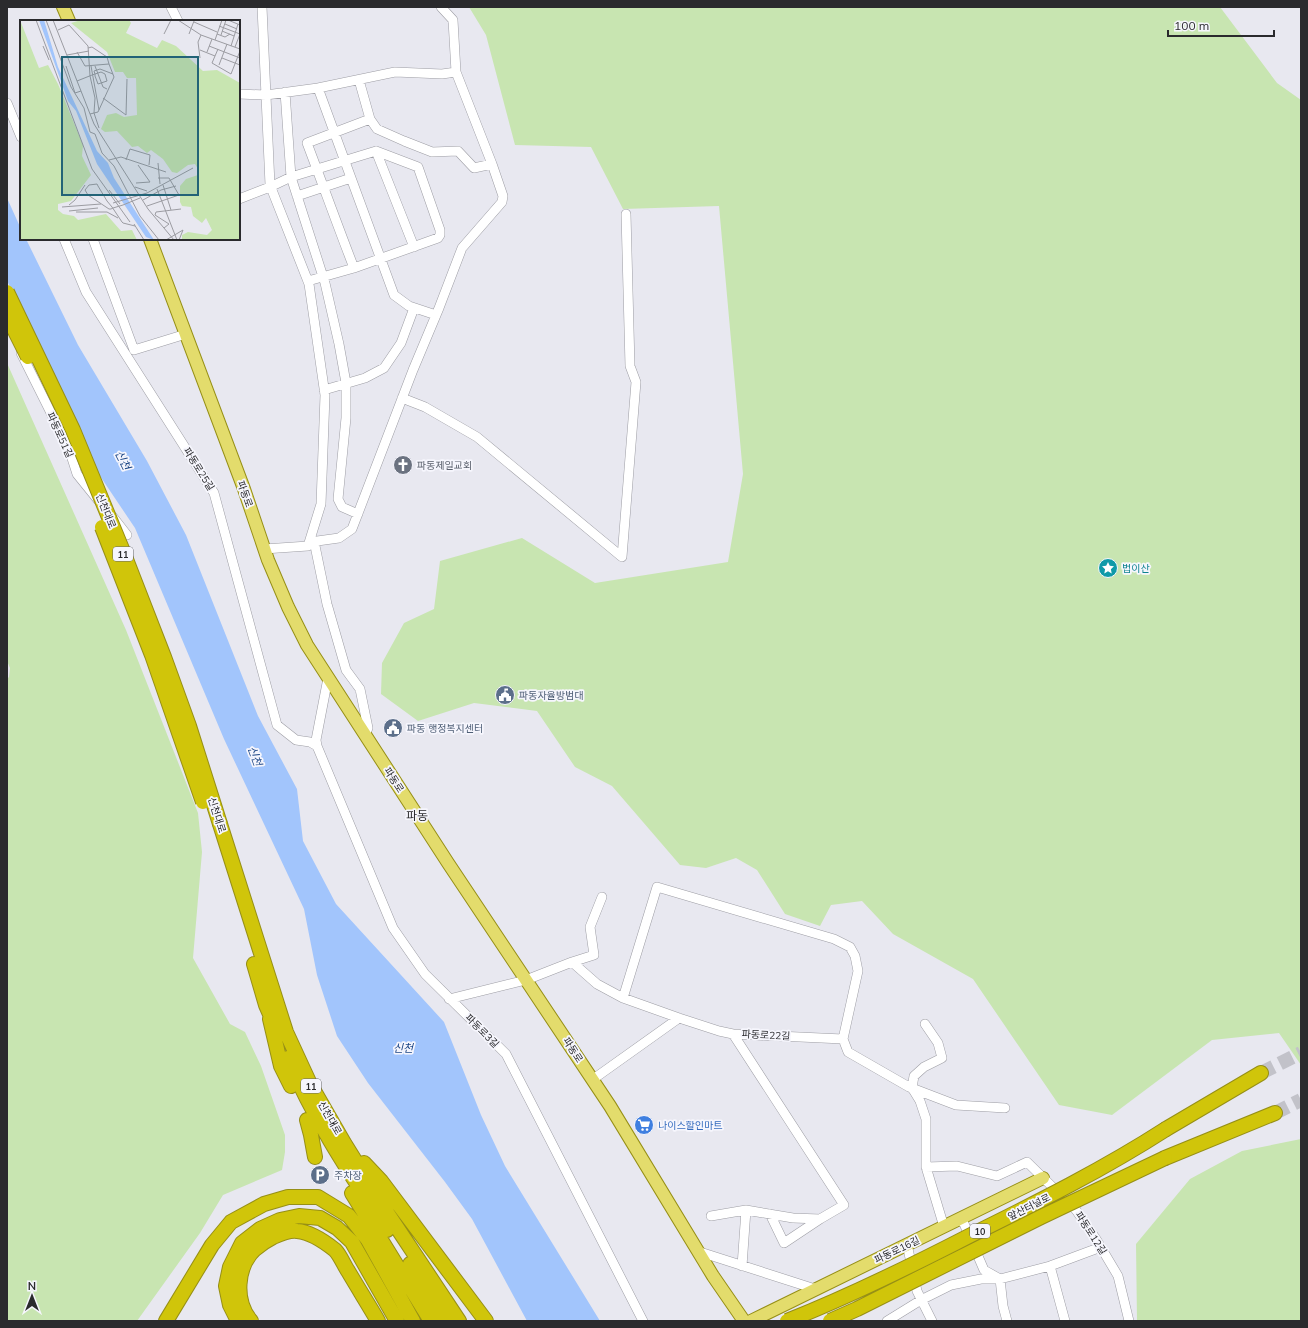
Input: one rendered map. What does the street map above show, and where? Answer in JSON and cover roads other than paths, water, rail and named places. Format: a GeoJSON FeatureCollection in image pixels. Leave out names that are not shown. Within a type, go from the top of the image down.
{"type":"FeatureCollection","features":[{"type":"Feature","properties":{"kind":"highway","name":"신천대로"},"geometry":{"type":"LineString","coordinates":[[7,292],[73,430],[122,549],[164,657],[189,726],[266,1005],[296,1078],[312,1110],[350,1174],[447,1321]]}},
{"type":"Feature","properties":{"kind":"highway","name":"신천대로"},"geometry":{"type":"LineString","coordinates":[[7,315],[62,425],[152,655],[216,827],[264,963],[286,1032],[310,1084],[344,1143],[388,1214],[459,1321]]}},
{"type":"Feature","properties":{"kind":"highway","name":"11"},"geometry":{"type":"LineString","coordinates":[[264,963],[296,1034],[362,1161],[468,1321]]}},
{"type":"Feature","properties":{"kind":"highway","name":"11"},"geometry":{"type":"LineString","coordinates":[[266,1005],[281,1066],[307,1120],[431,1321]]}},
{"type":"Feature","properties":{"kind":"highway","name":"앞산터널로"},"geometry":{"type":"LineString","coordinates":[[787,1321],[820,1308],[885,1278],[1103,1168],[1261,1073]]}},
{"type":"Feature","properties":{"kind":"highway","name":"앞산터널로"},"geometry":{"type":"LineString","coordinates":[[830,1321],[1055,1210],[1165,1158],[1275,1113]]}},
{"type":"Feature","properties":{"kind":"highway"},"geometry":{"type":"LineString","coordinates":[[307,1120],[315,1157]]}},
{"type":"Feature","properties":{"kind":"highway"},"geometry":{"type":"LineString","coordinates":[[362,1161],[380,1181],[486,1321]]}},
{"type":"Feature","properties":{"kind":"highway"},"geometry":{"type":"LineString","coordinates":[[342,1195],[368,1220]]}},
{"type":"Feature","properties":{"kind":"highway"},"geometry":{"type":"LineString","coordinates":[[166,1321],[212,1245],[231,1222],[270,1202],[288,1197],[318,1197],[349,1216],[368,1240],[413,1321]]}},
{"type":"Feature","properties":{"kind":"highway"},"geometry":{"type":"LineString","coordinates":[[240,1321],[236,1317],[230,1305],[226,1286],[230,1267],[242,1243],[260,1229],[280,1220],[299,1216],[320,1218],[337,1228],[352,1242],[397,1321]]}},
{"type":"Feature","properties":{"kind":"highway"},"geometry":{"type":"LineString","coordinates":[[251,1321],[241,1305],[239,1290],[246,1260],[255,1249],[266,1241],[282,1233],[296,1231],[306,1233],[322,1241],[336,1251],[378,1321]]}},
{"type":"Feature","properties":{"kind":"main road"},"geometry":{"type":"LineString","coordinates":[[63,7],[69,20]]}},
{"type":"Feature","properties":{"kind":"main road","name":"파동로"},"geometry":{"type":"LineString","coordinates":[[150,240],[244,490],[264,548],[291,614],[307,645],[448,864],[610,1106],[700,1252],[713,1276],[744,1321]]}},
{"type":"Feature","properties":{"kind":"main road"},"geometry":{"type":"LineString","coordinates":[[944,1227],[1042,1178]]}},
{"type":"Feature","properties":{"kind":"main road","name":"파동로16길"},"geometry":{"type":"LineString","coordinates":[[751,1321],[907,1244]]}},
{"type":"Feature","properties":{"kind":"street"},"geometry":{"type":"LineString","coordinates":[[172,7],[178,20]]}},
{"type":"Feature","properties":{"kind":"street"},"geometry":{"type":"LineString","coordinates":[[262,7],[270,187],[308,281],[324,390],[321,504],[312,541],[308,546],[264,548]]}},
{"type":"Feature","properties":{"kind":"street"},"geometry":{"type":"LineString","coordinates":[[312,541],[339,538],[352,529],[462,248],[502,202],[503,196],[492,164],[456,72],[453,20],[441,7]]}},
{"type":"Feature","properties":{"kind":"street"},"geometry":{"type":"LineString","coordinates":[[240,94],[266,94],[318,88],[395,72],[442,74],[456,72]]}},
{"type":"Feature","properties":{"kind":"street"},"geometry":{"type":"LineString","coordinates":[[360,80],[370,119],[377,129],[432,152],[458,151],[474,168],[492,164]]}},
{"type":"Feature","properties":{"kind":"street"},"geometry":{"type":"LineString","coordinates":[[318,88],[394,295],[409,306],[436,315]]}},
{"type":"Feature","properties":{"kind":"street"},"geometry":{"type":"LineString","coordinates":[[285,92],[291,177],[324,277],[346,383],[346,418],[338,499],[342,507],[358,514]]}},
{"type":"Feature","properties":{"kind":"street"},"geometry":{"type":"LineString","coordinates":[[7,104],[20,135]]}},
{"type":"Feature","properties":{"kind":"street"},"geometry":{"type":"LineString","coordinates":[[354,268],[307,143],[370,119]]}},
{"type":"Feature","properties":{"kind":"street"},"geometry":{"type":"LineString","coordinates":[[240,198],[270,187],[291,177],[376,151],[418,167],[440,230],[440,235],[438,238],[354,268],[308,281]]}},
{"type":"Feature","properties":{"kind":"street"},"geometry":{"type":"LineString","coordinates":[[376,151],[414,247]]}},
{"type":"Feature","properties":{"kind":"street"},"geometry":{"type":"LineString","coordinates":[[298,196],[351,178]]}},
{"type":"Feature","properties":{"kind":"street"},"geometry":{"type":"LineString","coordinates":[[402,398],[425,407],[477,437],[622,557],[636,382],[630,366],[626,214]]}},
{"type":"Feature","properties":{"kind":"street","name":"파동로25길"},"geometry":{"type":"LineString","coordinates":[[64,240],[86,292],[129,351],[214,493],[277,725],[296,740],[310,742],[317,746]]}},
{"type":"Feature","properties":{"kind":"street"},"geometry":{"type":"LineString","coordinates":[[93,240],[129,351],[186,334]]}},
{"type":"Feature","properties":{"kind":"street"},"geometry":{"type":"LineString","coordinates":[[324,390],[365,378],[384,368],[402,343],[414,308]]}},
{"type":"Feature","properties":{"kind":"street","name":"파동로51길"},"geometry":{"type":"LineString","coordinates":[[7,325],[69,449],[77,474],[127,535]]}},
{"type":"Feature","properties":{"kind":"street"},"geometry":{"type":"LineString","coordinates":[[312,541],[327,604],[346,670],[360,689],[368,728],[365,735]]}},
{"type":"Feature","properties":{"kind":"street"},"geometry":{"type":"LineString","coordinates":[[317,746],[316,740],[328,678]]}},
{"type":"Feature","properties":{"kind":"street","name":"파동로3길"},"geometry":{"type":"LineString","coordinates":[[317,746],[393,928],[425,974],[506,1054],[643,1321]]}},
{"type":"Feature","properties":{"kind":"street"},"geometry":{"type":"LineString","coordinates":[[623,998],[657,887],[834,939],[850,947],[855,956],[858,971],[843,1039],[848,1052],[912,1088],[956,1105],[1005,1108]]}},
{"type":"Feature","properties":{"kind":"street"},"geometry":{"type":"LineString","coordinates":[[449,999],[526,980],[594,955],[590,927],[602,897]]}},
{"type":"Feature","properties":{"kind":"street","name":"파동로22길"},"geometry":{"type":"LineString","coordinates":[[572,962],[597,984],[623,998],[719,1031],[734,1034],[843,1039]]}},
{"type":"Feature","properties":{"kind":"street"},"geometry":{"type":"LineString","coordinates":[[592,1080],[679,1018]]}},
{"type":"Feature","properties":{"kind":"street"},"geometry":{"type":"LineString","coordinates":[[925,1024],[938,1043],[942,1058],[924,1067],[914,1076],[912,1088],[920,1101],[926,1119],[926,1166],[944,1227]]}},
{"type":"Feature","properties":{"kind":"street"},"geometry":{"type":"LineString","coordinates":[[734,1034],[844,1204],[784,1243],[770,1214]]}},
{"type":"Feature","properties":{"kind":"street","name":"파동로12길"},"geometry":{"type":"LineString","coordinates":[[926,1166],[957,1166],[997,1176],[1027,1162],[1076,1210],[1101,1247],[1118,1276],[1129,1321]]}},
{"type":"Feature","properties":{"kind":"street"},"geometry":{"type":"LineString","coordinates":[[712,1216],[746,1210],[793,1218],[820,1219]]}},
{"type":"Feature","properties":{"kind":"street"},"geometry":{"type":"LineString","coordinates":[[742,1266],[746,1210]]}},
{"type":"Feature","properties":{"kind":"street"},"geometry":{"type":"LineString","coordinates":[[932,1321],[917,1291],[907,1244],[962,1219],[984,1270],[1000,1279]]}},
{"type":"Feature","properties":{"kind":"street"},"geometry":{"type":"LineString","coordinates":[[887,1321],[921,1300],[952,1285],[981,1279],[1000,1279],[1050,1266],[1101,1247]]}},
{"type":"Feature","properties":{"kind":"street"},"geometry":{"type":"LineString","coordinates":[[700,1252],[812,1288],[818,1288]]}},
{"type":"Feature","properties":{"kind":"street"},"geometry":{"type":"LineString","coordinates":[[1050,1266],[1065,1321]]}},
{"type":"Feature","properties":{"kind":"street"},"geometry":{"type":"LineString","coordinates":[[1000,1279],[1003,1306],[1007,1321]]}},
{"type":"Feature","properties":{"kind":"water","name":"신천"},"geometry":{"type":"Polygon","coordinates":[[[7,198],[20,227],[20,240],[26,240],[78,345],[147,461],[186,535],[258,716],[297,789],[303,841],[336,904],[444,1022],[481,1115],[505,1166],[600,1321],[527,1321],[472,1219],[368,1083],[337,1036],[317,975],[304,909],[224,739],[135,528],[65,424],[7,280],[7,198]]]}},
{"type":"Feature","properties":{"kind":"tunnel"},"geometry":{"type":"LineString","coordinates":[[1261,1073],[1301,1053]]}},
{"type":"Feature","properties":{"kind":"tunnel"},"geometry":{"type":"LineString","coordinates":[[1275,1113],[1301,1100]]}},
{"type":"Feature","properties":{"kind":"place","name":"파동제일교회"},"geometry":{"type":"Point","coordinates":[403,465]}},
{"type":"Feature","properties":{"kind":"place","name":"법이산"},"geometry":{"type":"Point","coordinates":[1108,568]}},
{"type":"Feature","properties":{"kind":"place","name":"파동자율방범대"},"geometry":{"type":"Point","coordinates":[505,695]}},
{"type":"Feature","properties":{"kind":"place","name":"파동 행정복지센터"},"geometry":{"type":"Point","coordinates":[393,728]}},
{"type":"Feature","properties":{"kind":"place","name":"나이스할인마트"},"geometry":{"type":"Point","coordinates":[644,1125]}},
{"type":"Feature","properties":{"kind":"place","name":"주차장"},"geometry":{"type":"Point","coordinates":[320,1175]}},
{"type":"Feature","properties":{"kind":"district","name":"파동"},"geometry":{"type":"Point","coordinates":[417,815]}}]}
